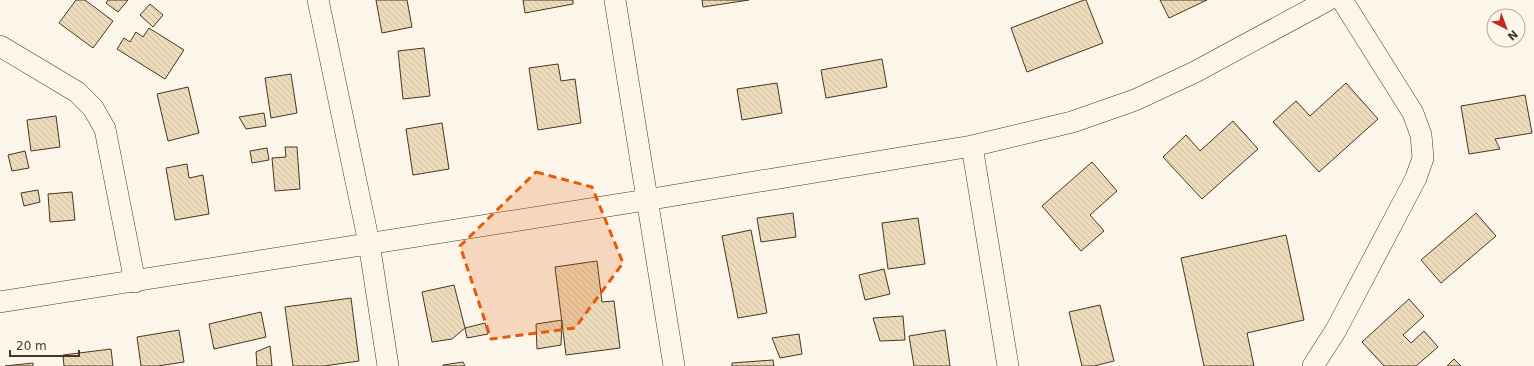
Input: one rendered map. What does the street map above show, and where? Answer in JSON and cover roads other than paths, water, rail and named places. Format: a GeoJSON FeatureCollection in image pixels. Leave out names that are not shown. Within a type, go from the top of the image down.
{"type":"FeatureCollection","features":[{"type":"Feature","properties":{"kind":"street"},"geometry":{"type":"LineString","coordinates":[[318,0],[369,244],[388,366]]}},
{"type":"Feature","properties":{"kind":"street"},"geometry":{"type":"LineString","coordinates":[[615,0],[646,200],[674,366]]}},
{"type":"Feature","properties":{"kind":"street"},"geometry":{"type":"LineString","coordinates":[[0,302],[135,282],[646,200],[972,146],[1072,122],[1135,100],[1195,72],[1328,0]]}},
{"type":"Feature","properties":{"kind":"street"},"geometry":{"type":"LineString","coordinates":[[1314,366],[1336,330],[1412,185],[1422,158],[1421,135],[1413,113],[1342,0]]}},
{"type":"Feature","properties":{"kind":"street"},"geometry":{"type":"LineString","coordinates":[[0,46],[76,92],[93,108],[105,129],[135,282]]}},
{"type":"Feature","properties":{"kind":"street"},"geometry":{"type":"LineString","coordinates":[[972,146],[1008,366]]}}]}
